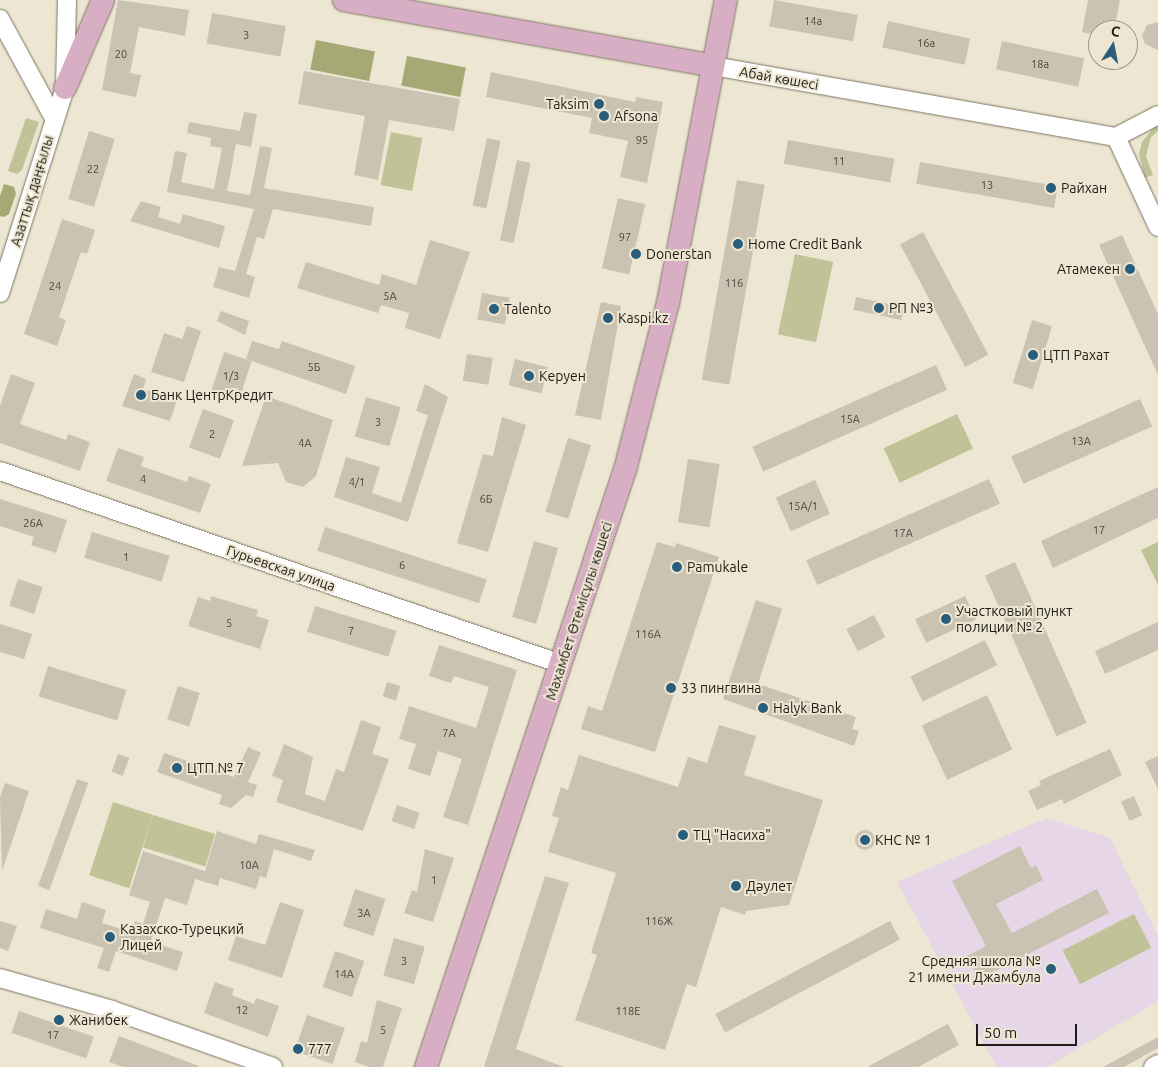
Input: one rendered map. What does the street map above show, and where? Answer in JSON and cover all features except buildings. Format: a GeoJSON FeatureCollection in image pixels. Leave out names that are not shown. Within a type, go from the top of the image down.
{"type":"FeatureCollection","features":[{"type":"Feature","properties":{"kind":"main road"},"geometry":{"type":"LineString","coordinates":[[65,88],[104,0]]}},
{"type":"Feature","properties":{"kind":"main road","name":"Абай көшесі"},"geometry":{"type":"LineString","coordinates":[[344,0],[713,66]]}},
{"type":"Feature","properties":{"kind":"main road","name":"Махамбет Өтемісұлы көшесі"},"geometry":{"type":"LineString","coordinates":[[426,1067],[562,664],[629,453],[668,303],[726,0]]}},
{"type":"Feature","properties":{"kind":"street","name":"Азаттық даңғылы"},"geometry":{"type":"LineString","coordinates":[[0,293],[65,88],[66,0]]}},
{"type":"Feature","properties":{"kind":"street"},"geometry":{"type":"LineString","coordinates":[[0,20],[54,118]]}},
{"type":"Feature","properties":{"kind":"street","name":"Абай көшесі"},"geometry":{"type":"LineString","coordinates":[[713,66],[1116,137]]}},
{"type":"Feature","properties":{"kind":"street"},"geometry":{"type":"LineString","coordinates":[[1158,115],[1116,137],[1158,228]]}},
{"type":"Feature","properties":{"kind":"street","name":"Гурьевская улица"},"geometry":{"type":"LineString","coordinates":[[0,471],[562,664]]}},
{"type":"Feature","properties":{"kind":"street"},"geometry":{"type":"LineString","coordinates":[[0,978],[112,1010],[273,1067]]}},
{"type":"Feature","properties":{"kind":"street"},"geometry":{"type":"LineString","coordinates":[[1153,1067],[1158,1064]]}},
{"type":"Feature","properties":{"kind":"shaded area","name":"Средняя школа № 21 имени Джамбула"},"geometry":{"type":"Polygon","coordinates":[[[1047,818],[1110,838],[1158,936],[1158,1001],[1047,1067],[997,1067],[897,882],[1047,818]]]}},
{"type":"Feature","properties":{"kind":"green space"},"geometry":{"type":"Polygon","coordinates":[[[316,40],[375,51],[369,81],[310,69],[316,40]]]}},
{"type":"Feature","properties":{"kind":"green space"},"geometry":{"type":"Polygon","coordinates":[[[407,56],[466,67],[460,97],[401,85],[407,56]]]}},
{"type":"Feature","properties":{"kind":"green space"},"geometry":{"type":"Polygon","coordinates":[[[26,118],[39,122],[22,170],[17,174],[8,171],[26,118]]]}},
{"type":"Feature","properties":{"kind":"green space"},"geometry":{"type":"Polygon","coordinates":[[[1158,122],[1158,131],[1151,137],[1146,156],[1153,175],[1145,178],[1139,154],[1142,142],[1158,122]]]}},
{"type":"Feature","properties":{"kind":"green space"},"geometry":{"type":"Polygon","coordinates":[[[391,132],[422,138],[412,191],[381,185],[391,132]]]}},
{"type":"Feature","properties":{"kind":"green space"},"geometry":{"type":"Polygon","coordinates":[[[4,184],[14,187],[16,194],[9,214],[4,217],[0,216],[0,196],[4,184]]]}},
{"type":"Feature","properties":{"kind":"green space"},"geometry":{"type":"Polygon","coordinates":[[[795,254],[833,262],[816,342],[778,334],[795,254]]]}},
{"type":"Feature","properties":{"kind":"green space"},"geometry":{"type":"Polygon","coordinates":[[[957,414],[973,448],[900,483],[884,448],[957,414]]]}},
{"type":"Feature","properties":{"kind":"green space"},"geometry":{"type":"Polygon","coordinates":[[[1158,542],[1158,585],[1141,550],[1158,542]]]}},
{"type":"Feature","properties":{"kind":"green space"},"geometry":{"type":"Polygon","coordinates":[[[113,802],[153,815],[129,888],[89,875],[113,802]]]}},
{"type":"Feature","properties":{"kind":"green space"},"geometry":{"type":"Polygon","coordinates":[[[153,815],[215,834],[205,867],[143,848],[153,815]]]}},
{"type":"Feature","properties":{"kind":"green space"},"geometry":{"type":"Polygon","coordinates":[[[1134,914],[1151,948],[1080,984],[1063,950],[1134,914]]]}},
{"type":"Feature","properties":{"kind":"place","name":"Taksim"},"geometry":{"type":"Point","coordinates":[599,104]}},
{"type":"Feature","properties":{"kind":"place","name":"Afsona"},"geometry":{"type":"Point","coordinates":[604,116]}},
{"type":"Feature","properties":{"kind":"place","name":"Райхан"},"geometry":{"type":"Point","coordinates":[1051,188]}},
{"type":"Feature","properties":{"kind":"place","name":"Home Credit Bank"},"geometry":{"type":"Point","coordinates":[738,244]}},
{"type":"Feature","properties":{"kind":"place","name":"Donerstan"},"geometry":{"type":"Point","coordinates":[636,254]}},
{"type":"Feature","properties":{"kind":"place","name":"Атамекен"},"geometry":{"type":"Point","coordinates":[1130,269]}},
{"type":"Feature","properties":{"kind":"place","name":"РП №3"},"geometry":{"type":"Point","coordinates":[879,308]}},
{"type":"Feature","properties":{"kind":"place","name":"Talento"},"geometry":{"type":"Point","coordinates":[494,309]}},
{"type":"Feature","properties":{"kind":"place","name":"Kaspi.kz"},"geometry":{"type":"Point","coordinates":[608,318]}},
{"type":"Feature","properties":{"kind":"place","name":"ЦТП Рахат"},"geometry":{"type":"Point","coordinates":[1033,355]}},
{"type":"Feature","properties":{"kind":"place","name":"Керуен"},"geometry":{"type":"Point","coordinates":[529,376]}},
{"type":"Feature","properties":{"kind":"place","name":"Банк ЦентрКредит"},"geometry":{"type":"Point","coordinates":[141,395]}},
{"type":"Feature","properties":{"kind":"place","name":"Pamukale"},"geometry":{"type":"Point","coordinates":[677,567]}},
{"type":"Feature","properties":{"kind":"place","name":"Участковый пункт полиции № 2"},"geometry":{"type":"Point","coordinates":[946,619]}},
{"type":"Feature","properties":{"kind":"place","name":"33 пингвина"},"geometry":{"type":"Point","coordinates":[671,688]}},
{"type":"Feature","properties":{"kind":"place","name":"Halyk Bank"},"geometry":{"type":"Point","coordinates":[763,708]}},
{"type":"Feature","properties":{"kind":"place","name":"ЦТП № 7"},"geometry":{"type":"Point","coordinates":[177,768]}},
{"type":"Feature","properties":{"kind":"place","name":"ТЦ \"Насиха\""},"geometry":{"type":"Point","coordinates":[683,835]}},
{"type":"Feature","properties":{"kind":"place","name":"КНС № 1"},"geometry":{"type":"Point","coordinates":[865,840]}},
{"type":"Feature","properties":{"kind":"place","name":"Дәулет"},"geometry":{"type":"Point","coordinates":[736,886]}},
{"type":"Feature","properties":{"kind":"place","name":"Казахско-Турецкий Лицей"},"geometry":{"type":"Point","coordinates":[110,937]}},
{"type":"Feature","properties":{"kind":"place","name":"Средняя школа № 21 имени Джамбула"},"geometry":{"type":"Point","coordinates":[1051,969]}},
{"type":"Feature","properties":{"kind":"place","name":"Жанибек"},"geometry":{"type":"Point","coordinates":[59,1020]}},
{"type":"Feature","properties":{"kind":"place","name":"777"},"geometry":{"type":"Point","coordinates":[298,1049]}}]}
